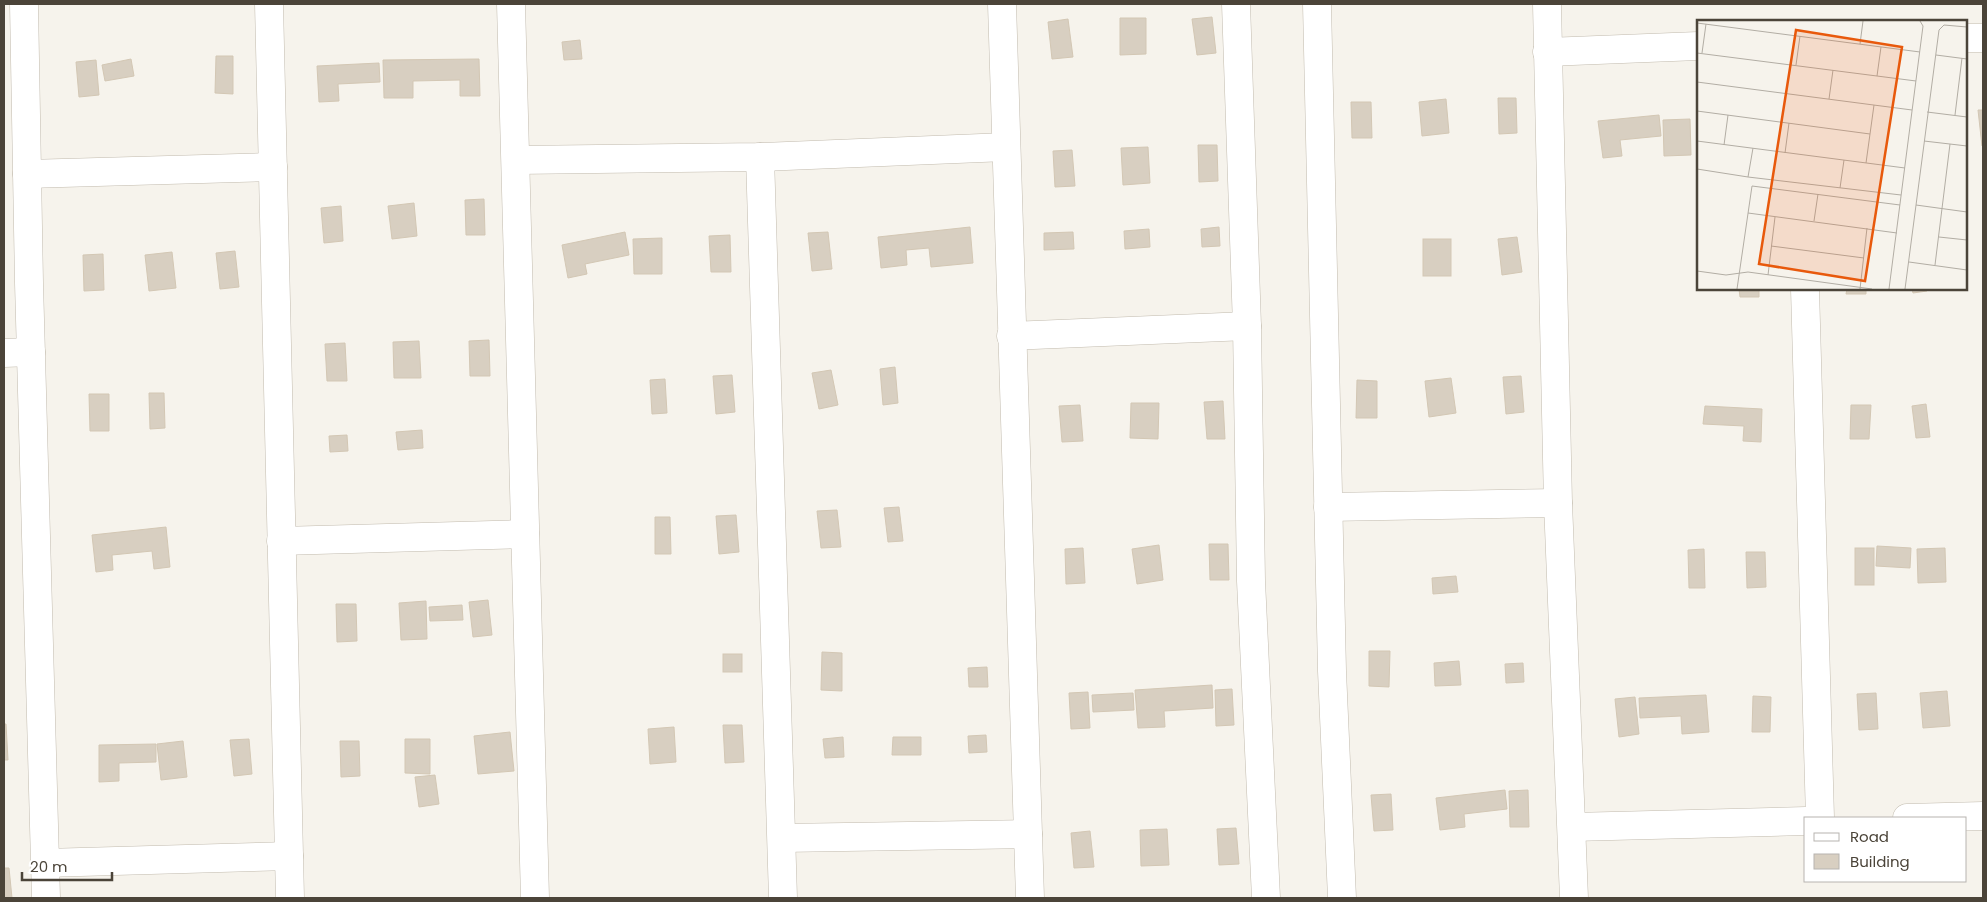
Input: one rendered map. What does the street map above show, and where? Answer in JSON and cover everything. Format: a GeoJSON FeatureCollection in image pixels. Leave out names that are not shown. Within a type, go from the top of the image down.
{"type":"FeatureCollection","features":[{"type":"Feature","properties":{"kind":"street"},"geometry":{"type":"LineString","coordinates":[[24,4],[31,352],[46,898]]}},
{"type":"Feature","properties":{"kind":"street"},"geometry":{"type":"LineString","coordinates":[[269,4],[290,898]]}},
{"type":"Feature","properties":{"kind":"street"},"geometry":{"type":"LineString","coordinates":[[511,4],[535,898]]}},
{"type":"Feature","properties":{"kind":"street"},"geometry":{"type":"LineString","coordinates":[[1002,4],[1030,898]]}},
{"type":"Feature","properties":{"kind":"street"},"geometry":{"type":"LineString","coordinates":[[1236,4],[1247,326],[1252,580],[1266,898]]}},
{"type":"Feature","properties":{"kind":"street"},"geometry":{"type":"LineString","coordinates":[[1317,4],[1332,671],[1342,898]]}},
{"type":"Feature","properties":{"kind":"street"},"geometry":{"type":"LineString","coordinates":[[1546,4],[1558,503],[1574,898]]}},
{"type":"Feature","properties":{"kind":"street"},"geometry":{"type":"LineString","coordinates":[[1967,38],[1983,38]]}},
{"type":"Feature","properties":{"kind":"street"},"geometry":{"type":"LineString","coordinates":[[1547,52],[1697,46]]}},
{"type":"Feature","properties":{"kind":"street"},"geometry":{"type":"LineString","coordinates":[[516,160],[760,157],[1006,147]]}},
{"type":"Feature","properties":{"kind":"street"},"geometry":{"type":"LineString","coordinates":[[760,157],[783,898]]}},
{"type":"Feature","properties":{"kind":"street"},"geometry":{"type":"LineString","coordinates":[[27,174],[273,167]]}},
{"type":"Feature","properties":{"kind":"street"},"geometry":{"type":"LineString","coordinates":[[1805,290],[1820,817]]}},
{"type":"Feature","properties":{"kind":"street"},"geometry":{"type":"LineString","coordinates":[[1011,336],[1247,326]]}},
{"type":"Feature","properties":{"kind":"street"},"geometry":{"type":"LineString","coordinates":[[4,353],[31,352]]}},
{"type":"Feature","properties":{"kind":"street"},"geometry":{"type":"LineString","coordinates":[[1328,507],[1558,503]]}},
{"type":"Feature","properties":{"kind":"street"},"geometry":{"type":"LineString","coordinates":[[282,541],[525,534]]}},
{"type":"Feature","properties":{"kind":"street"},"geometry":{"type":"LineString","coordinates":[[1945,817],[1983,816]]}},
{"type":"Feature","properties":{"kind":"street"},"geometry":{"type":"LineString","coordinates":[[1572,827],[1804,821]]}},
{"type":"Feature","properties":{"kind":"street"},"geometry":{"type":"LineString","coordinates":[[782,838],[1028,834]]}},
{"type":"Feature","properties":{"kind":"street"},"geometry":{"type":"LineString","coordinates":[[45,863],[289,856]]}},
{"type":"Feature","properties":{"kind":"building"},"geometry":{"type":"Polygon","coordinates":[[[1212,17],[1216,53],[1197,55],[1192,19],[1212,17]]]}},
{"type":"Feature","properties":{"kind":"building"},"geometry":{"type":"Polygon","coordinates":[[[1120,18],[1146,18],[1146,54],[1120,55],[1120,18]]]}},
{"type":"Feature","properties":{"kind":"building"},"geometry":{"type":"Polygon","coordinates":[[[1068,19],[1073,57],[1052,59],[1048,22],[1068,19]]]}},
{"type":"Feature","properties":{"kind":"building"},"geometry":{"type":"Polygon","coordinates":[[[580,40],[582,59],[564,60],[562,42],[580,40]]]}},
{"type":"Feature","properties":{"kind":"building"},"geometry":{"type":"Polygon","coordinates":[[[216,56],[233,56],[233,94],[215,93],[216,56]]]}},
{"type":"Feature","properties":{"kind":"building"},"geometry":{"type":"Polygon","coordinates":[[[131,59],[134,76],[105,81],[102,65],[131,59]]]}},
{"type":"Feature","properties":{"kind":"building"},"geometry":{"type":"Polygon","coordinates":[[[479,59],[480,96],[460,96],[460,80],[413,81],[413,98],[384,98],[383,60],[479,59]]]}},
{"type":"Feature","properties":{"kind":"building"},"geometry":{"type":"Polygon","coordinates":[[[96,60],[99,95],[79,97],[76,62],[96,60]]]}},
{"type":"Feature","properties":{"kind":"building"},"geometry":{"type":"Polygon","coordinates":[[[379,63],[380,82],[338,84],[339,101],[319,102],[317,66],[379,63]]]}},
{"type":"Feature","properties":{"kind":"building"},"geometry":{"type":"Polygon","coordinates":[[[1498,98],[1516,98],[1517,133],[1499,134],[1498,98]]]}},
{"type":"Feature","properties":{"kind":"building"},"geometry":{"type":"Polygon","coordinates":[[[1446,99],[1449,133],[1422,136],[1419,102],[1446,99]]]}},
{"type":"Feature","properties":{"kind":"building"},"geometry":{"type":"Polygon","coordinates":[[[1351,102],[1371,102],[1372,138],[1352,138],[1351,102]]]}},
{"type":"Feature","properties":{"kind":"building"},"geometry":{"type":"Polygon","coordinates":[[[1978,110],[1983,110],[1983,146],[1982,146],[1978,110]]]}},
{"type":"Feature","properties":{"kind":"building"},"geometry":{"type":"Polygon","coordinates":[[[1659,115],[1661,136],[1620,140],[1622,156],[1603,158],[1598,121],[1659,115]]]}},
{"type":"Feature","properties":{"kind":"building"},"geometry":{"type":"Polygon","coordinates":[[[1690,119],[1691,155],[1664,156],[1663,120],[1690,119]]]}},
{"type":"Feature","properties":{"kind":"building"},"geometry":{"type":"Polygon","coordinates":[[[1198,145],[1217,145],[1218,181],[1199,182],[1198,145]]]}},
{"type":"Feature","properties":{"kind":"building"},"geometry":{"type":"Polygon","coordinates":[[[1148,147],[1150,183],[1123,185],[1121,148],[1148,147]]]}},
{"type":"Feature","properties":{"kind":"building"},"geometry":{"type":"Polygon","coordinates":[[[1072,150],[1075,186],[1055,187],[1053,151],[1072,150]]]}},
{"type":"Feature","properties":{"kind":"building"},"geometry":{"type":"Polygon","coordinates":[[[484,199],[485,235],[466,235],[465,200],[484,199]]]}},
{"type":"Feature","properties":{"kind":"building"},"geometry":{"type":"Polygon","coordinates":[[[414,203],[417,236],[392,239],[388,206],[414,203]]]}},
{"type":"Feature","properties":{"kind":"building"},"geometry":{"type":"Polygon","coordinates":[[[341,206],[343,241],[324,243],[321,208],[341,206]]]}},
{"type":"Feature","properties":{"kind":"building"},"geometry":{"type":"Polygon","coordinates":[[[970,227],[973,263],[931,267],[929,248],[906,250],[907,265],[881,268],[878,237],[970,227]]]}},
{"type":"Feature","properties":{"kind":"building"},"geometry":{"type":"Polygon","coordinates":[[[1219,227],[1220,246],[1202,247],[1201,229],[1219,227]]]}},
{"type":"Feature","properties":{"kind":"building"},"geometry":{"type":"Polygon","coordinates":[[[1149,229],[1150,247],[1125,249],[1124,231],[1149,229]]]}},
{"type":"Feature","properties":{"kind":"building"},"geometry":{"type":"Polygon","coordinates":[[[625,232],[629,255],[585,264],[587,274],[568,278],[562,245],[625,232]]]}},
{"type":"Feature","properties":{"kind":"building"},"geometry":{"type":"Polygon","coordinates":[[[828,232],[832,269],[812,271],[808,233],[828,232]]]}},
{"type":"Feature","properties":{"kind":"building"},"geometry":{"type":"Polygon","coordinates":[[[1073,232],[1074,249],[1044,250],[1044,233],[1073,232]]]}},
{"type":"Feature","properties":{"kind":"building"},"geometry":{"type":"Polygon","coordinates":[[[730,235],[731,272],[711,272],[709,236],[730,235]]]}},
{"type":"Feature","properties":{"kind":"building"},"geometry":{"type":"Polygon","coordinates":[[[1517,237],[1522,272],[1502,275],[1498,239],[1517,237]]]}},
{"type":"Feature","properties":{"kind":"building"},"geometry":{"type":"Polygon","coordinates":[[[662,238],[662,274],[634,274],[633,239],[662,238]]]}},
{"type":"Feature","properties":{"kind":"building"},"geometry":{"type":"Polygon","coordinates":[[[1423,239],[1451,239],[1451,276],[1423,276],[1423,239]]]}},
{"type":"Feature","properties":{"kind":"building"},"geometry":{"type":"Polygon","coordinates":[[[235,251],[239,287],[220,289],[216,253],[235,251]]]}},
{"type":"Feature","properties":{"kind":"building"},"geometry":{"type":"Polygon","coordinates":[[[172,252],[176,288],[149,291],[145,255],[172,252]]]}},
{"type":"Feature","properties":{"kind":"building"},"geometry":{"type":"Polygon","coordinates":[[[103,254],[104,290],[84,291],[83,255],[103,254]]]}},
{"type":"Feature","properties":{"kind":"building"},"geometry":{"type":"Polygon","coordinates":[[[1739,290],[1759,290],[1759,297],[1740,297],[1739,290]]]}},
{"type":"Feature","properties":{"kind":"building"},"geometry":{"type":"Polygon","coordinates":[[[1847,290],[1866,290],[1866,294],[1846,294],[1847,290]]]}},
{"type":"Feature","properties":{"kind":"building"},"geometry":{"type":"Polygon","coordinates":[[[1912,290],[1927,290],[1927,291],[1913,293],[1912,290]]]}},
{"type":"Feature","properties":{"kind":"building"},"geometry":{"type":"Polygon","coordinates":[[[489,340],[490,376],[470,376],[469,341],[489,340]]]}},
{"type":"Feature","properties":{"kind":"building"},"geometry":{"type":"Polygon","coordinates":[[[419,341],[421,378],[394,378],[393,342],[419,341]]]}},
{"type":"Feature","properties":{"kind":"building"},"geometry":{"type":"Polygon","coordinates":[[[345,343],[347,381],[327,381],[325,344],[345,343]]]}},
{"type":"Feature","properties":{"kind":"building"},"geometry":{"type":"Polygon","coordinates":[[[895,367],[898,403],[883,405],[880,369],[895,367]]]}},
{"type":"Feature","properties":{"kind":"building"},"geometry":{"type":"Polygon","coordinates":[[[831,370],[838,405],[819,409],[812,373],[831,370]]]}},
{"type":"Feature","properties":{"kind":"building"},"geometry":{"type":"Polygon","coordinates":[[[732,375],[735,412],[716,414],[713,376],[732,375]]]}},
{"type":"Feature","properties":{"kind":"building"},"geometry":{"type":"Polygon","coordinates":[[[1521,376],[1524,412],[1506,414],[1503,377],[1521,376]]]}},
{"type":"Feature","properties":{"kind":"building"},"geometry":{"type":"Polygon","coordinates":[[[1451,378],[1456,413],[1429,417],[1425,381],[1451,378]]]}},
{"type":"Feature","properties":{"kind":"building"},"geometry":{"type":"Polygon","coordinates":[[[665,379],[667,413],[652,414],[650,380],[665,379]]]}},
{"type":"Feature","properties":{"kind":"building"},"geometry":{"type":"Polygon","coordinates":[[[1357,380],[1377,381],[1377,418],[1356,418],[1357,380]]]}},
{"type":"Feature","properties":{"kind":"building"},"geometry":{"type":"Polygon","coordinates":[[[149,393],[164,393],[165,428],[150,429],[149,393]]]}},
{"type":"Feature","properties":{"kind":"building"},"geometry":{"type":"Polygon","coordinates":[[[89,394],[109,394],[109,431],[90,431],[89,394]]]}},
{"type":"Feature","properties":{"kind":"building"},"geometry":{"type":"Polygon","coordinates":[[[1223,401],[1225,439],[1207,439],[1204,402],[1223,401]]]}},
{"type":"Feature","properties":{"kind":"building"},"geometry":{"type":"Polygon","coordinates":[[[1131,403],[1159,403],[1158,439],[1130,438],[1131,403]]]}},
{"type":"Feature","properties":{"kind":"building"},"geometry":{"type":"Polygon","coordinates":[[[1926,404],[1930,437],[1916,438],[1912,406],[1926,404]]]}},
{"type":"Feature","properties":{"kind":"building"},"geometry":{"type":"Polygon","coordinates":[[[1080,405],[1083,441],[1062,442],[1059,406],[1080,405]]]}},
{"type":"Feature","properties":{"kind":"building"},"geometry":{"type":"Polygon","coordinates":[[[1851,405],[1871,405],[1869,439],[1850,439],[1851,405]]]}},
{"type":"Feature","properties":{"kind":"building"},"geometry":{"type":"Polygon","coordinates":[[[1705,406],[1762,409],[1761,442],[1743,441],[1744,426],[1703,424],[1705,406]]]}},
{"type":"Feature","properties":{"kind":"building"},"geometry":{"type":"Polygon","coordinates":[[[422,430],[423,448],[398,450],[396,432],[422,430]]]}},
{"type":"Feature","properties":{"kind":"building"},"geometry":{"type":"Polygon","coordinates":[[[347,435],[348,451],[330,452],[329,436],[347,435]]]}},
{"type":"Feature","properties":{"kind":"building"},"geometry":{"type":"Polygon","coordinates":[[[899,507],[903,541],[888,542],[884,508],[899,507]]]}},
{"type":"Feature","properties":{"kind":"building"},"geometry":{"type":"Polygon","coordinates":[[[837,510],[841,547],[821,548],[817,511],[837,510]]]}},
{"type":"Feature","properties":{"kind":"building"},"geometry":{"type":"Polygon","coordinates":[[[736,515],[739,552],[719,554],[716,516],[736,515]]]}},
{"type":"Feature","properties":{"kind":"building"},"geometry":{"type":"Polygon","coordinates":[[[655,517],[670,517],[671,554],[655,554],[655,517]]]}},
{"type":"Feature","properties":{"kind":"building"},"geometry":{"type":"Polygon","coordinates":[[[166,527],[170,567],[154,569],[152,551],[112,555],[113,570],[96,572],[92,535],[166,527]]]}},
{"type":"Feature","properties":{"kind":"building"},"geometry":{"type":"Polygon","coordinates":[[[1209,544],[1228,544],[1229,580],[1210,580],[1209,544]]]}},
{"type":"Feature","properties":{"kind":"building"},"geometry":{"type":"Polygon","coordinates":[[[1159,545],[1163,580],[1137,584],[1132,549],[1159,545]]]}},
{"type":"Feature","properties":{"kind":"building"},"geometry":{"type":"Polygon","coordinates":[[[1877,546],[1911,548],[1910,568],[1876,566],[1877,546]]]}},
{"type":"Feature","properties":{"kind":"building"},"geometry":{"type":"Polygon","coordinates":[[[1083,548],[1085,583],[1066,584],[1065,549],[1083,548]]]}},
{"type":"Feature","properties":{"kind":"building"},"geometry":{"type":"Polygon","coordinates":[[[1855,548],[1874,548],[1874,585],[1855,585],[1855,548]]]}},
{"type":"Feature","properties":{"kind":"building"},"geometry":{"type":"Polygon","coordinates":[[[1945,548],[1946,582],[1918,583],[1917,549],[1945,548]]]}},
{"type":"Feature","properties":{"kind":"building"},"geometry":{"type":"Polygon","coordinates":[[[1704,549],[1705,588],[1689,588],[1688,550],[1704,549]]]}},
{"type":"Feature","properties":{"kind":"building"},"geometry":{"type":"Polygon","coordinates":[[[1746,552],[1765,552],[1766,587],[1747,588],[1746,552]]]}},
{"type":"Feature","properties":{"kind":"building"},"geometry":{"type":"Polygon","coordinates":[[[1456,576],[1458,592],[1433,594],[1432,578],[1456,576]]]}},
{"type":"Feature","properties":{"kind":"building"},"geometry":{"type":"Polygon","coordinates":[[[488,600],[492,635],[473,637],[469,602],[488,600]]]}},
{"type":"Feature","properties":{"kind":"building"},"geometry":{"type":"Polygon","coordinates":[[[426,601],[427,639],[401,640],[399,603],[426,601]]]}},
{"type":"Feature","properties":{"kind":"building"},"geometry":{"type":"Polygon","coordinates":[[[336,604],[356,604],[357,641],[337,642],[336,604]]]}},
{"type":"Feature","properties":{"kind":"building"},"geometry":{"type":"Polygon","coordinates":[[[462,605],[463,620],[430,621],[429,607],[462,605]]]}},
{"type":"Feature","properties":{"kind":"building"},"geometry":{"type":"Polygon","coordinates":[[[1369,651],[1390,651],[1389,687],[1369,686],[1369,651]]]}},
{"type":"Feature","properties":{"kind":"building"},"geometry":{"type":"Polygon","coordinates":[[[822,652],[842,653],[842,691],[821,690],[822,652]]]}},
{"type":"Feature","properties":{"kind":"building"},"geometry":{"type":"Polygon","coordinates":[[[723,654],[742,654],[742,672],[723,672],[723,654]]]}},
{"type":"Feature","properties":{"kind":"building"},"geometry":{"type":"Polygon","coordinates":[[[1459,661],[1461,685],[1435,686],[1434,663],[1459,661]]]}},
{"type":"Feature","properties":{"kind":"building"},"geometry":{"type":"Polygon","coordinates":[[[1523,663],[1524,682],[1506,683],[1505,664],[1523,663]]]}},
{"type":"Feature","properties":{"kind":"building"},"geometry":{"type":"Polygon","coordinates":[[[987,667],[988,687],[969,687],[968,668],[987,667]]]}},
{"type":"Feature","properties":{"kind":"building"},"geometry":{"type":"Polygon","coordinates":[[[1212,685],[1213,708],[1164,711],[1165,727],[1138,728],[1135,690],[1212,685]]]}},
{"type":"Feature","properties":{"kind":"building"},"geometry":{"type":"Polygon","coordinates":[[[1232,689],[1234,725],[1216,726],[1215,690],[1232,689]]]}},
{"type":"Feature","properties":{"kind":"building"},"geometry":{"type":"Polygon","coordinates":[[[1947,691],[1950,726],[1923,728],[1920,693],[1947,691]]]}},
{"type":"Feature","properties":{"kind":"building"},"geometry":{"type":"Polygon","coordinates":[[[1088,692],[1090,728],[1071,729],[1069,693],[1088,692]]]}},
{"type":"Feature","properties":{"kind":"building"},"geometry":{"type":"Polygon","coordinates":[[[1133,693],[1134,710],[1093,712],[1092,695],[1133,693]]]}},
{"type":"Feature","properties":{"kind":"building"},"geometry":{"type":"Polygon","coordinates":[[[1876,693],[1878,729],[1859,730],[1857,694],[1876,693]]]}},
{"type":"Feature","properties":{"kind":"building"},"geometry":{"type":"Polygon","coordinates":[[[1706,695],[1709,732],[1682,734],[1681,716],[1640,718],[1639,698],[1706,695]]]}},
{"type":"Feature","properties":{"kind":"building"},"geometry":{"type":"Polygon","coordinates":[[[1753,696],[1771,697],[1770,732],[1752,732],[1753,696]]]}},
{"type":"Feature","properties":{"kind":"building"},"geometry":{"type":"Polygon","coordinates":[[[1635,697],[1639,734],[1619,737],[1615,699],[1635,697]]]}},
{"type":"Feature","properties":{"kind":"building"},"geometry":{"type":"Polygon","coordinates":[[[4,724],[6,724],[8,760],[4,760],[4,724]]]}},
{"type":"Feature","properties":{"kind":"building"},"geometry":{"type":"Polygon","coordinates":[[[723,725],[742,725],[744,762],[725,763],[723,725]]]}},
{"type":"Feature","properties":{"kind":"building"},"geometry":{"type":"Polygon","coordinates":[[[674,727],[676,762],[650,764],[648,729],[674,727]]]}},
{"type":"Feature","properties":{"kind":"building"},"geometry":{"type":"Polygon","coordinates":[[[510,732],[514,771],[478,774],[474,736],[510,732]]]}},
{"type":"Feature","properties":{"kind":"building"},"geometry":{"type":"Polygon","coordinates":[[[986,735],[987,752],[969,753],[968,736],[986,735]]]}},
{"type":"Feature","properties":{"kind":"building"},"geometry":{"type":"Polygon","coordinates":[[[843,737],[844,757],[825,758],[823,739],[843,737]]]}},
{"type":"Feature","properties":{"kind":"building"},"geometry":{"type":"Polygon","coordinates":[[[893,737],[921,737],[921,755],[892,755],[893,737]]]}},
{"type":"Feature","properties":{"kind":"building"},"geometry":{"type":"Polygon","coordinates":[[[249,739],[252,774],[234,776],[230,740],[249,739]]]}},
{"type":"Feature","properties":{"kind":"building"},"geometry":{"type":"Polygon","coordinates":[[[405,739],[430,739],[430,774],[405,773],[405,739]]]}},
{"type":"Feature","properties":{"kind":"building"},"geometry":{"type":"Polygon","coordinates":[[[183,741],[187,777],[161,780],[157,744],[183,741]]]}},
{"type":"Feature","properties":{"kind":"building"},"geometry":{"type":"Polygon","coordinates":[[[340,741],[359,741],[360,776],[341,777],[340,741]]]}},
{"type":"Feature","properties":{"kind":"building"},"geometry":{"type":"Polygon","coordinates":[[[156,744],[156,762],[119,763],[119,781],[99,782],[99,745],[156,744]]]}},
{"type":"Feature","properties":{"kind":"building"},"geometry":{"type":"Polygon","coordinates":[[[435,775],[439,804],[419,807],[415,777],[435,775]]]}},
{"type":"Feature","properties":{"kind":"building"},"geometry":{"type":"Polygon","coordinates":[[[1505,790],[1507,809],[1464,814],[1465,827],[1440,830],[1436,798],[1505,790]]]}},
{"type":"Feature","properties":{"kind":"building"},"geometry":{"type":"Polygon","coordinates":[[[1528,790],[1529,827],[1510,827],[1509,791],[1528,790]]]}},
{"type":"Feature","properties":{"kind":"building"},"geometry":{"type":"Polygon","coordinates":[[[1391,794],[1393,830],[1374,831],[1371,795],[1391,794]]]}},
{"type":"Feature","properties":{"kind":"building"},"geometry":{"type":"Polygon","coordinates":[[[1236,828],[1239,864],[1219,865],[1217,829],[1236,828]]]}},
{"type":"Feature","properties":{"kind":"building"},"geometry":{"type":"Polygon","coordinates":[[[1167,829],[1169,865],[1141,866],[1140,830],[1167,829]]]}},
{"type":"Feature","properties":{"kind":"building"},"geometry":{"type":"Polygon","coordinates":[[[1090,831],[1094,867],[1074,868],[1071,833],[1090,831]]]}},
{"type":"Feature","properties":{"kind":"building"},"geometry":{"type":"Polygon","coordinates":[[[4,868],[9,868],[12,898],[4,898],[4,868]]]}}]}
